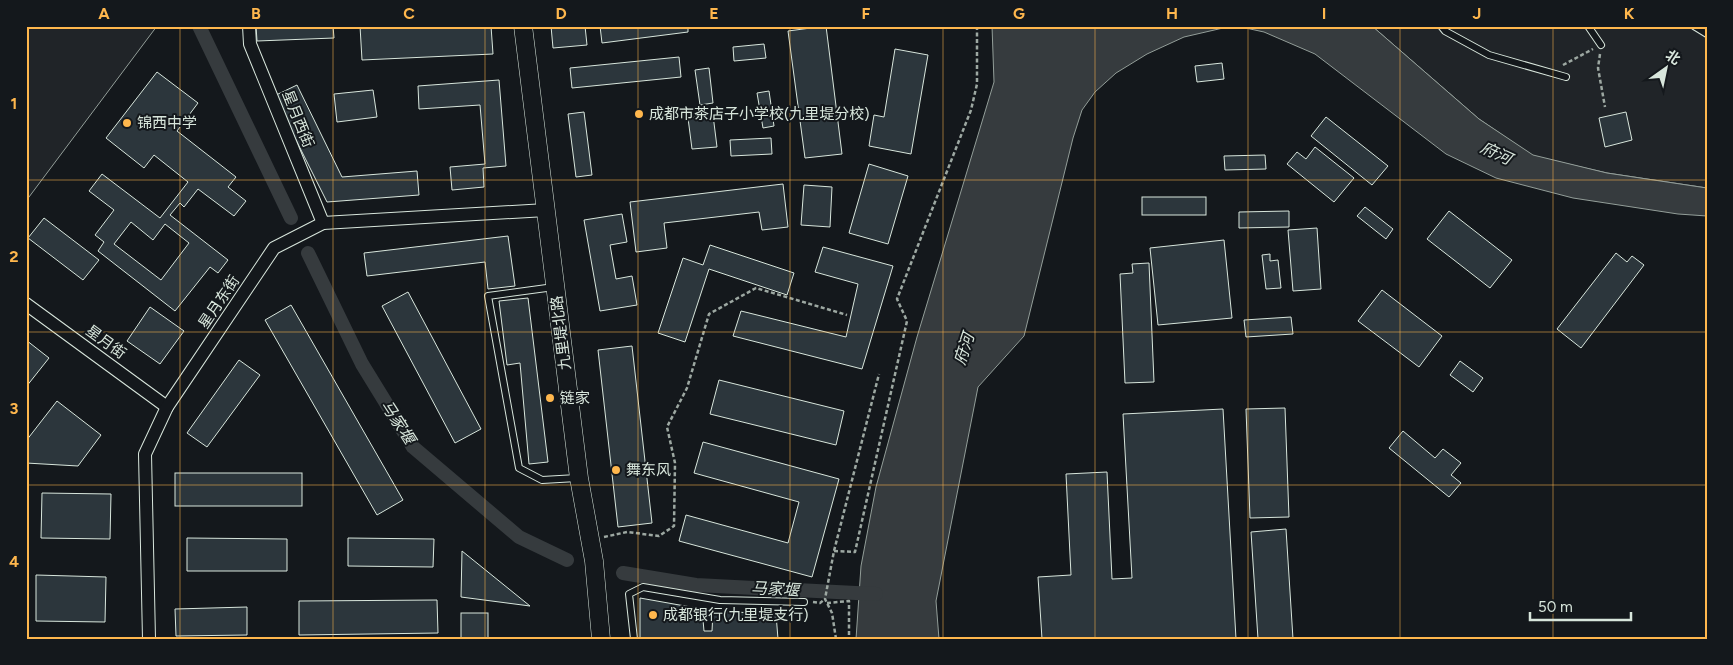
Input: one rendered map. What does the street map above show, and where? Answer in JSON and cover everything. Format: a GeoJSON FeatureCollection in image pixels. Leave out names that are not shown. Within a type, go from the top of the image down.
{"type":"FeatureCollection","features":[{"type":"Feature","properties":{"kind":"street","name":"星月西街"},"geometry":{"type":"LineString","coordinates":[[249,26],[250,44],[323,223]]}},
{"type":"Feature","properties":{"kind":"street","name":"九里堤北路"},"geometry":{"type":"LineString","coordinates":[[523,26],[579,478],[590,541],[601,639]]}},
{"type":"Feature","properties":{"kind":"street","name":"星月东街"},"geometry":{"type":"LineString","coordinates":[[149,639],[144,454],[167,407],[274,248],[323,223],[546,210]]}},
{"type":"Feature","properties":{"kind":"street","name":"星月街"},"geometry":{"type":"LineString","coordinates":[[26,304],[167,407]]}},
{"type":"Feature","properties":{"kind":"lane"},"geometry":{"type":"LineString","coordinates":[[1441,26],[1445,31],[1489,55],[1566,77]]}},
{"type":"Feature","properties":{"kind":"lane"},"geometry":{"type":"LineString","coordinates":[[1588,26],[1601,45]]}},
{"type":"Feature","properties":{"kind":"lane"},"geometry":{"type":"LineString","coordinates":[[1694,26],[1707,34]]}},
{"type":"Feature","properties":{"kind":"lane"},"geometry":{"type":"LineString","coordinates":[[555,287],[488,296],[519,468],[542,480],[579,478]]}},
{"type":"Feature","properties":{"kind":"lane"},"geometry":{"type":"LineString","coordinates":[[634,639],[629,594],[643,587],[720,600],[804,602]]}},
{"type":"Feature","properties":{"kind":"path"},"geometry":{"type":"LineString","coordinates":[[834,550],[855,552],[907,321],[897,299],[971,110],[976,84],[977,26]]}},
{"type":"Feature","properties":{"kind":"path"},"geometry":{"type":"LineString","coordinates":[[1569,64],[1601,45]]}},
{"type":"Feature","properties":{"kind":"path"},"geometry":{"type":"LineString","coordinates":[[1601,45],[1598,68],[1605,107]]}},
{"type":"Feature","properties":{"kind":"path"},"geometry":{"type":"LineString","coordinates":[[590,541],[627,532],[659,536],[674,526],[675,463],[667,427],[686,388],[709,314],[756,288],[848,315]]}},
{"type":"Feature","properties":{"kind":"path"},"geometry":{"type":"LineString","coordinates":[[836,639],[832,613],[825,599],[834,550],[879,374]]}},
{"type":"Feature","properties":{"kind":"path"},"geometry":{"type":"LineString","coordinates":[[827,603],[849,601],[849,639]]}},
{"type":"Feature","properties":{"kind":"shaded area"},"geometry":{"type":"Polygon","coordinates":[[[26,26],[157,26],[26,201],[26,26]]]}},
{"type":"Feature","properties":{"kind":"shaded area"},"geometry":{"type":"Polygon","coordinates":[[[1372,26],[1707,26],[1707,188],[1607,173],[1533,156],[1479,119],[1372,26]]]}},
{"type":"Feature","properties":{"kind":"water","name":"府河"},"geometry":{"type":"Polygon","coordinates":[[[992,26],[1372,26],[1479,119],[1533,155],[1607,173],[1707,188],[1707,216],[1678,214],[1573,198],[1496,178],[1446,154],[1315,54],[1264,32],[1241,27],[1223,28],[1184,37],[1147,54],[1116,73],[1095,92],[1082,110],[1073,138],[1024,336],[978,387],[936,601],[939,639],[856,639],[861,566],[876,487],[917,337],[994,82],[992,26]]]}},
{"type":"Feature","properties":{"kind":"building"},"geometry":{"type":"Polygon","coordinates":[[[256,26],[333,26],[334,38],[257,41],[256,26]]]}},
{"type":"Feature","properties":{"kind":"building"},"geometry":{"type":"Polygon","coordinates":[[[360,26],[491,26],[493,54],[362,60],[360,26]]]}},
{"type":"Feature","properties":{"kind":"building"},"geometry":{"type":"Polygon","coordinates":[[[551,26],[585,26],[587,45],[553,48],[551,26]]]}},
{"type":"Feature","properties":{"kind":"building"},"geometry":{"type":"Polygon","coordinates":[[[600,26],[688,26],[688,32],[602,43],[600,26]]]}},
{"type":"Feature","properties":{"kind":"building"},"geometry":{"type":"Polygon","coordinates":[[[826,26],[842,154],[805,158],[788,31],[826,26]]]}},
{"type":"Feature","properties":{"kind":"building"},"geometry":{"type":"Polygon","coordinates":[[[764,44],[766,58],[734,61],[733,47],[764,44]]]}},
{"type":"Feature","properties":{"kind":"building"},"geometry":{"type":"Polygon","coordinates":[[[895,49],[928,55],[911,154],[869,146],[874,115],[884,117],[895,49]]]}},
{"type":"Feature","properties":{"kind":"building"},"geometry":{"type":"Polygon","coordinates":[[[679,57],[681,77],[572,88],[570,68],[679,57]]]}},
{"type":"Feature","properties":{"kind":"building"},"geometry":{"type":"Polygon","coordinates":[[[1222,63],[1224,79],[1197,82],[1195,66],[1222,63]]]}},
{"type":"Feature","properties":{"kind":"building"},"geometry":{"type":"Polygon","coordinates":[[[709,68],[713,103],[700,105],[695,70],[709,68]]]}},
{"type":"Feature","properties":{"kind":"building"},"geometry":{"type":"Polygon","coordinates":[[[157,72],[198,103],[177,131],[236,177],[228,187],[246,201],[234,216],[198,189],[184,207],[180,203],[170,215],[228,260],[218,273],[210,267],[175,311],[98,251],[104,242],[95,235],[114,210],[89,191],[102,174],[160,218],[188,182],[154,155],[144,168],[106,138],[157,72]],[[131,222],[114,244],[161,280],[189,243],[165,224],[153,240],[131,222]]]}},
{"type":"Feature","properties":{"kind":"building"},"geometry":{"type":"Polygon","coordinates":[[[499,80],[506,166],[483,168],[484,187],[452,190],[450,167],[485,164],[480,105],[419,109],[418,86],[499,80]]]}},
{"type":"Feature","properties":{"kind":"building"},"geometry":{"type":"Polygon","coordinates":[[[297,85],[342,177],[417,171],[419,195],[327,202],[274,96],[297,85]]]}},
{"type":"Feature","properties":{"kind":"building"},"geometry":{"type":"Polygon","coordinates":[[[373,90],[377,117],[337,122],[334,94],[373,90]]]}},
{"type":"Feature","properties":{"kind":"building"},"geometry":{"type":"Polygon","coordinates":[[[769,91],[774,126],[763,128],[757,93],[769,91]]]}},
{"type":"Feature","properties":{"kind":"building"},"geometry":{"type":"Polygon","coordinates":[[[584,112],[592,175],[576,177],[568,114],[584,112]]]}},
{"type":"Feature","properties":{"kind":"building"},"geometry":{"type":"Polygon","coordinates":[[[1626,112],[1632,140],[1605,147],[1599,118],[1626,112]]]}},
{"type":"Feature","properties":{"kind":"building"},"geometry":{"type":"Polygon","coordinates":[[[713,115],[717,147],[692,149],[688,118],[713,115]]]}},
{"type":"Feature","properties":{"kind":"building"},"geometry":{"type":"Polygon","coordinates":[[[1326,117],[1388,166],[1372,185],[1311,136],[1326,117]]]}},
{"type":"Feature","properties":{"kind":"building"},"geometry":{"type":"Polygon","coordinates":[[[771,138],[772,154],[731,156],[730,140],[771,138]]]}},
{"type":"Feature","properties":{"kind":"building"},"geometry":{"type":"Polygon","coordinates":[[[1315,147],[1354,178],[1334,202],[1287,164],[1297,152],[1306,159],[1315,147]]]}},
{"type":"Feature","properties":{"kind":"building"},"geometry":{"type":"Polygon","coordinates":[[[1265,155],[1266,169],[1225,170],[1224,156],[1265,155]]]}},
{"type":"Feature","properties":{"kind":"building"},"geometry":{"type":"Polygon","coordinates":[[[869,164],[908,176],[888,244],[849,233],[869,164]]]}},
{"type":"Feature","properties":{"kind":"building"},"geometry":{"type":"Polygon","coordinates":[[[783,184],[788,227],[762,230],[759,212],[664,223],[667,248],[636,252],[630,202],[783,184]]]}},
{"type":"Feature","properties":{"kind":"building"},"geometry":{"type":"Polygon","coordinates":[[[804,185],[832,187],[830,227],[801,225],[804,185]]]}},
{"type":"Feature","properties":{"kind":"building"},"geometry":{"type":"Polygon","coordinates":[[[1142,197],[1206,197],[1206,215],[1142,215],[1142,197]]]}},
{"type":"Feature","properties":{"kind":"building"},"geometry":{"type":"Polygon","coordinates":[[[1365,207],[1393,229],[1386,239],[1357,216],[1365,207]]]}},
{"type":"Feature","properties":{"kind":"building"},"geometry":{"type":"Polygon","coordinates":[[[1289,211],[1289,227],[1239,228],[1239,212],[1289,211]]]}},
{"type":"Feature","properties":{"kind":"building"},"geometry":{"type":"Polygon","coordinates":[[[1449,211],[1512,260],[1490,288],[1427,239],[1449,211]]]}},
{"type":"Feature","properties":{"kind":"building"},"geometry":{"type":"Polygon","coordinates":[[[622,214],[627,242],[610,245],[616,279],[632,276],[637,305],[600,311],[584,220],[622,214]]]}},
{"type":"Feature","properties":{"kind":"building"},"geometry":{"type":"Polygon","coordinates":[[[44,218],[99,260],[83,280],[28,238],[44,218]]]}},
{"type":"Feature","properties":{"kind":"building"},"geometry":{"type":"Polygon","coordinates":[[[1317,228],[1321,289],[1293,291],[1288,230],[1317,228]]]}},
{"type":"Feature","properties":{"kind":"building"},"geometry":{"type":"Polygon","coordinates":[[[508,236],[515,286],[488,289],[485,262],[367,276],[364,253],[508,236]]]}},
{"type":"Feature","properties":{"kind":"building"},"geometry":{"type":"Polygon","coordinates":[[[1224,240],[1232,318],[1158,325],[1150,248],[1224,240]]]}},
{"type":"Feature","properties":{"kind":"building"},"geometry":{"type":"Polygon","coordinates":[[[710,245],[794,273],[787,295],[709,269],[685,342],[658,333],[683,258],[703,265],[710,245]]]}},
{"type":"Feature","properties":{"kind":"building"},"geometry":{"type":"Polygon","coordinates":[[[823,247],[893,266],[862,369],[733,336],[741,311],[846,337],[858,284],[815,272],[823,247]]]}},
{"type":"Feature","properties":{"kind":"building"},"geometry":{"type":"Polygon","coordinates":[[[1616,253],[1627,262],[1632,256],[1644,265],[1581,348],[1557,329],[1616,253]]]}},
{"type":"Feature","properties":{"kind":"building"},"geometry":{"type":"Polygon","coordinates":[[[1270,254],[1270,261],[1278,260],[1281,288],[1266,289],[1262,255],[1270,254]]]}},
{"type":"Feature","properties":{"kind":"building"},"geometry":{"type":"Polygon","coordinates":[[[1149,263],[1154,382],[1125,383],[1120,274],[1133,273],[1132,264],[1149,263]]]}},
{"type":"Feature","properties":{"kind":"building"},"geometry":{"type":"Polygon","coordinates":[[[1382,290],[1442,336],[1419,367],[1358,321],[1382,290]]]}},
{"type":"Feature","properties":{"kind":"building"},"geometry":{"type":"Polygon","coordinates":[[[408,292],[481,429],[455,443],[382,306],[408,292]]]}},
{"type":"Feature","properties":{"kind":"building"},"geometry":{"type":"Polygon","coordinates":[[[528,298],[548,462],[529,464],[520,363],[507,365],[499,301],[528,298]]]}},
{"type":"Feature","properties":{"kind":"building"},"geometry":{"type":"Polygon","coordinates":[[[291,305],[403,500],[377,515],[265,320],[291,305]]]}},
{"type":"Feature","properties":{"kind":"building"},"geometry":{"type":"Polygon","coordinates":[[[150,307],[184,331],[160,364],[127,341],[150,307]]]}},
{"type":"Feature","properties":{"kind":"building"},"geometry":{"type":"Polygon","coordinates":[[[1291,317],[1293,334],[1246,337],[1244,320],[1291,317]]]}},
{"type":"Feature","properties":{"kind":"building"},"geometry":{"type":"Polygon","coordinates":[[[26,340],[49,358],[26,387],[26,340]]]}},
{"type":"Feature","properties":{"kind":"building"},"geometry":{"type":"Polygon","coordinates":[[[632,346],[652,523],[618,527],[598,350],[632,346]]]}},
{"type":"Feature","properties":{"kind":"building"},"geometry":{"type":"Polygon","coordinates":[[[239,360],[260,375],[207,447],[187,433],[239,360]]]}},
{"type":"Feature","properties":{"kind":"building"},"geometry":{"type":"Polygon","coordinates":[[[1460,361],[1483,378],[1473,392],[1450,375],[1460,361]]]}},
{"type":"Feature","properties":{"kind":"building"},"geometry":{"type":"Polygon","coordinates":[[[719,380],[844,411],[836,445],[710,414],[719,380]]]}},
{"type":"Feature","properties":{"kind":"building"},"geometry":{"type":"Polygon","coordinates":[[[57,401],[101,435],[78,466],[26,463],[26,441],[57,401]]]}},
{"type":"Feature","properties":{"kind":"building"},"geometry":{"type":"Polygon","coordinates":[[[1285,408],[1289,517],[1250,518],[1246,409],[1285,408]]]}},
{"type":"Feature","properties":{"kind":"building"},"geometry":{"type":"Polygon","coordinates":[[[1223,409],[1236,639],[1042,639],[1038,577],[1071,575],[1066,474],[1107,472],[1112,579],[1132,578],[1123,414],[1223,409]]]}},
{"type":"Feature","properties":{"kind":"building"},"geometry":{"type":"Polygon","coordinates":[[[1403,431],[1435,458],[1443,449],[1461,463],[1451,475],[1461,483],[1449,497],[1389,448],[1403,431]]]}},
{"type":"Feature","properties":{"kind":"building"},"geometry":{"type":"Polygon","coordinates":[[[703,442],[839,479],[812,577],[679,541],[686,515],[788,543],[799,502],[694,473],[703,442]]]}},
{"type":"Feature","properties":{"kind":"building"},"geometry":{"type":"Polygon","coordinates":[[[175,473],[302,473],[302,506],[175,506],[175,473]]]}},
{"type":"Feature","properties":{"kind":"building"},"geometry":{"type":"Polygon","coordinates":[[[42,493],[111,494],[110,539],[41,538],[42,493]]]}},
{"type":"Feature","properties":{"kind":"building"},"geometry":{"type":"Polygon","coordinates":[[[1286,529],[1293,639],[1258,639],[1251,532],[1286,529]]]}},
{"type":"Feature","properties":{"kind":"building"},"geometry":{"type":"Polygon","coordinates":[[[187,538],[287,539],[287,571],[187,571],[187,538]]]}},
{"type":"Feature","properties":{"kind":"building"},"geometry":{"type":"Polygon","coordinates":[[[348,538],[434,539],[433,567],[348,566],[348,538]]]}},
{"type":"Feature","properties":{"kind":"building"},"geometry":{"type":"Polygon","coordinates":[[[462,551],[530,606],[461,597],[462,551]]]}},
{"type":"Feature","properties":{"kind":"building"},"geometry":{"type":"Polygon","coordinates":[[[36,575],[106,577],[105,622],[36,621],[36,575]]]}},
{"type":"Feature","properties":{"kind":"building"},"geometry":{"type":"Polygon","coordinates":[[[640,598],[702,609],[704,631],[712,631],[713,611],[776,614],[778,639],[640,639],[640,598]]]}},
{"type":"Feature","properties":{"kind":"building"},"geometry":{"type":"Polygon","coordinates":[[[437,600],[438,633],[299,635],[299,601],[437,600]]]}},
{"type":"Feature","properties":{"kind":"building"},"geometry":{"type":"Polygon","coordinates":[[[247,607],[247,635],[176,636],[175,609],[247,607]]]}},
{"type":"Feature","properties":{"kind":"building"},"geometry":{"type":"Polygon","coordinates":[[[461,613],[488,613],[488,639],[461,639],[461,613]]]}},
{"type":"Feature","properties":{"kind":"waterway","name":"马家堰"},"geometry":{"type":"LineString","coordinates":[[199,26],[291,218]]}},
{"type":"Feature","properties":{"kind":"waterway","name":"马家堰"},"geometry":{"type":"LineString","coordinates":[[308,253],[362,364],[413,447],[519,537],[567,560]]}},
{"type":"Feature","properties":{"kind":"waterway","name":"马家堰"},"geometry":{"type":"LineString","coordinates":[[623,573],[696,585],[876,594]]}},
{"type":"Feature","properties":{"kind":"place","name":"成都市茶店子小学校(九里堤分校)"},"geometry":{"type":"Point","coordinates":[639,114]}},
{"type":"Feature","properties":{"kind":"place","name":"锦西中学"},"geometry":{"type":"Point","coordinates":[127,123]}},
{"type":"Feature","properties":{"kind":"place","name":"链家"},"geometry":{"type":"Point","coordinates":[550,398]}},
{"type":"Feature","properties":{"kind":"place","name":"舞东风"},"geometry":{"type":"Point","coordinates":[616,470]}},
{"type":"Feature","properties":{"kind":"place","name":"成都银行(九里堤支行)"},"geometry":{"type":"Point","coordinates":[653,615]}}]}
